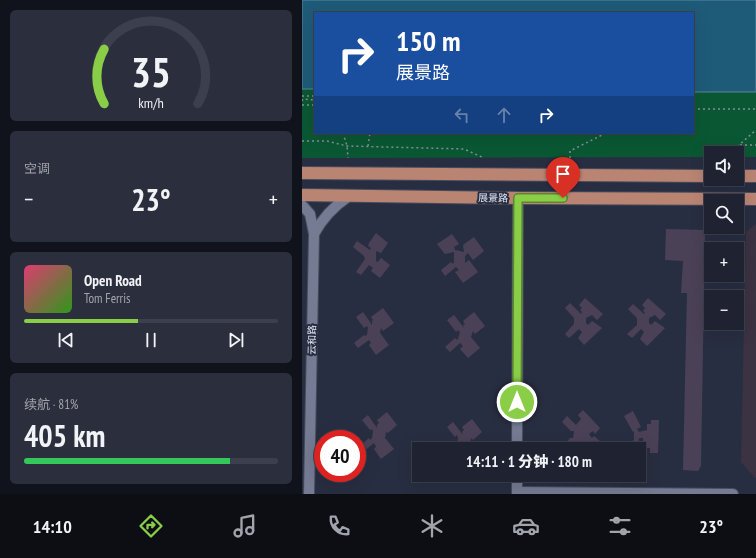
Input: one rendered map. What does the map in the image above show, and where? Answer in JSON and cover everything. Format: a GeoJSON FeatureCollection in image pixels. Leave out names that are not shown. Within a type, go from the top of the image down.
{"type":"FeatureCollection","features":[{"type":"Feature","properties":{"kind":"main road"},"geometry":{"type":"LineString","coordinates":[[302,173],[598,177],[704,176]]}},
{"type":"Feature","properties":{"kind":"main road"},"geometry":{"type":"LineString","coordinates":[[744,176],[756,176]]}},
{"type":"Feature","properties":{"kind":"main road","name":"展景路"},"geometry":{"type":"LineString","coordinates":[[302,195],[756,199]]}},
{"type":"Feature","properties":{"kind":"street"},"geometry":{"type":"LineString","coordinates":[[314,234],[322,219],[335,206],[349,196]]}},
{"type":"Feature","properties":{"kind":"street"},"geometry":{"type":"LineString","coordinates":[[517,442],[518,198]]}},
{"type":"Feature","properties":{"kind":"street","name":"云和路"},"geometry":{"type":"LineString","coordinates":[[302,205],[310,214],[314,234],[309,494]]}},
{"type":"Feature","properties":{"kind":"street"},"geometry":{"type":"LineString","coordinates":[[517,482],[517,493],[733,494]]}},
{"type":"Feature","properties":{"kind":"path"},"geometry":{"type":"LineString","coordinates":[[302,96],[314,96]]}},
{"type":"Feature","properties":{"kind":"path"},"geometry":{"type":"LineString","coordinates":[[302,101],[303,99],[314,100]]}},
{"type":"Feature","properties":{"kind":"path"},"geometry":{"type":"LineString","coordinates":[[302,105],[314,105]]}},
{"type":"Feature","properties":{"kind":"path"},"geometry":{"type":"LineString","coordinates":[[694,109],[756,109]]}},
{"type":"Feature","properties":{"kind":"path"},"geometry":{"type":"LineString","coordinates":[[739,145],[756,130]]}},
{"type":"Feature","properties":{"kind":"path"},"geometry":{"type":"LineString","coordinates":[[344,134],[348,158]]}},
{"type":"Feature","properties":{"kind":"path"},"geometry":{"type":"LineString","coordinates":[[368,146],[370,134]]}},
{"type":"Feature","properties":{"kind":"path"},"geometry":{"type":"LineString","coordinates":[[570,158],[570,151],[604,134]]}},
{"type":"Feature","properties":{"kind":"path"},"geometry":{"type":"LineString","coordinates":[[302,141],[327,141],[347,146],[464,148],[484,158]]}},
{"type":"Feature","properties":{"kind":"path"},"geometry":{"type":"LineString","coordinates":[[739,145],[756,145]]}},
{"type":"Feature","properties":{"kind":"shaded area"},"geometry":{"type":"Polygon","coordinates":[[[756,224],[756,478],[741,462],[746,232],[756,224]]]}},
{"type":"Feature","properties":{"kind":"green space"},"geometry":{"type":"Polygon","coordinates":[[[302,89],[314,89],[314,134],[694,134],[694,92],[756,92],[756,157],[744,157],[744,146],[704,146],[704,157],[302,158],[302,89]]]}},
{"type":"Feature","properties":{"kind":"water"},"geometry":{"type":"Polygon","coordinates":[[[302,0],[756,0],[756,92],[694,92],[694,12],[314,12],[314,89],[302,89],[302,0]]]}},
{"type":"Feature","properties":{"kind":"building"},"geometry":{"type":"Polygon","coordinates":[[[666,229],[704,230],[701,466],[698,471],[683,470],[687,293],[681,293],[683,261],[665,260],[666,229]]]}},
{"type":"Feature","properties":{"kind":"building"},"geometry":{"type":"Polygon","coordinates":[[[376,233],[388,243],[381,253],[376,251],[376,261],[378,262],[381,258],[390,265],[380,278],[371,271],[373,268],[369,265],[361,275],[356,272],[365,259],[364,256],[353,247],[357,241],[370,250],[371,248],[368,246],[369,243],[376,233]]]}},
{"type":"Feature","properties":{"kind":"building"},"geometry":{"type":"Polygon","coordinates":[[[452,234],[459,244],[454,247],[455,250],[464,252],[463,245],[474,237],[484,251],[473,260],[468,253],[465,256],[465,263],[469,260],[478,272],[463,283],[455,272],[459,270],[456,267],[445,276],[441,270],[451,262],[453,264],[454,252],[445,254],[437,244],[452,234]]]}},
{"type":"Feature","properties":{"kind":"building"},"geometry":{"type":"Polygon","coordinates":[[[585,298],[603,314],[597,320],[592,315],[586,318],[586,323],[588,325],[592,321],[602,328],[584,345],[578,338],[582,332],[579,329],[569,338],[565,334],[574,324],[574,318],[565,308],[570,303],[581,314],[582,312],[580,310],[582,308],[579,305],[585,298]]]}},
{"type":"Feature","properties":{"kind":"building"},"geometry":{"type":"Polygon","coordinates":[[[648,298],[666,314],[660,320],[655,315],[649,318],[649,323],[651,325],[655,321],[665,328],[647,346],[640,339],[644,332],[641,329],[632,338],[627,334],[637,325],[637,318],[628,309],[633,304],[644,314],[645,313],[643,311],[645,308],[642,305],[648,298]]]}},
{"type":"Feature","properties":{"kind":"building"},"geometry":{"type":"Polygon","coordinates":[[[383,308],[394,323],[383,331],[381,328],[380,333],[389,345],[376,355],[369,345],[371,343],[369,340],[358,348],[354,343],[364,335],[367,335],[368,328],[367,326],[364,328],[356,317],[363,312],[372,325],[373,320],[371,317],[383,308]]]}},
{"type":"Feature","properties":{"kind":"building"},"geometry":{"type":"Polygon","coordinates":[[[474,312],[485,326],[475,334],[473,331],[471,337],[480,348],[468,358],[460,349],[463,346],[460,343],[450,352],[445,347],[455,338],[457,340],[458,339],[460,332],[458,330],[456,332],[447,320],[454,315],[464,328],[463,325],[465,324],[463,321],[474,312]]]}},
{"type":"Feature","properties":{"kind":"building"},"geometry":{"type":"Polygon","coordinates":[[[583,410],[600,428],[595,434],[593,431],[589,434],[592,438],[594,436],[601,442],[566,442],[570,438],[573,438],[574,431],[571,431],[562,422],[567,416],[576,425],[581,419],[578,415],[583,410]]]}},
{"type":"Feature","properties":{"kind":"building"},"geometry":{"type":"Polygon","coordinates":[[[633,411],[641,427],[637,429],[639,432],[647,430],[647,424],[651,424],[651,420],[659,420],[658,453],[650,453],[650,448],[646,448],[647,442],[643,442],[643,438],[639,438],[638,442],[632,442],[633,440],[634,441],[634,431],[633,432],[624,416],[633,411]]]}},
{"type":"Feature","properties":{"kind":"building"},"geometry":{"type":"Polygon","coordinates":[[[387,412],[397,425],[388,433],[386,432],[385,438],[394,449],[381,459],[374,449],[376,447],[374,443],[366,449],[366,441],[369,438],[370,440],[372,438],[373,431],[372,429],[370,430],[362,420],[368,415],[377,428],[379,423],[377,420],[387,412]]]}},
{"type":"Feature","properties":{"kind":"building"},"geometry":{"type":"Polygon","coordinates":[[[472,419],[482,432],[473,440],[471,438],[470,442],[457,442],[457,435],[455,437],[447,427],[453,422],[463,435],[462,432],[464,430],[462,427],[472,419]]]}},
{"type":"Feature","properties":{"kind":"route"},"geometry":{"type":"LineString","coordinates":[[517,402],[518,198],[563,198]]}}]}
